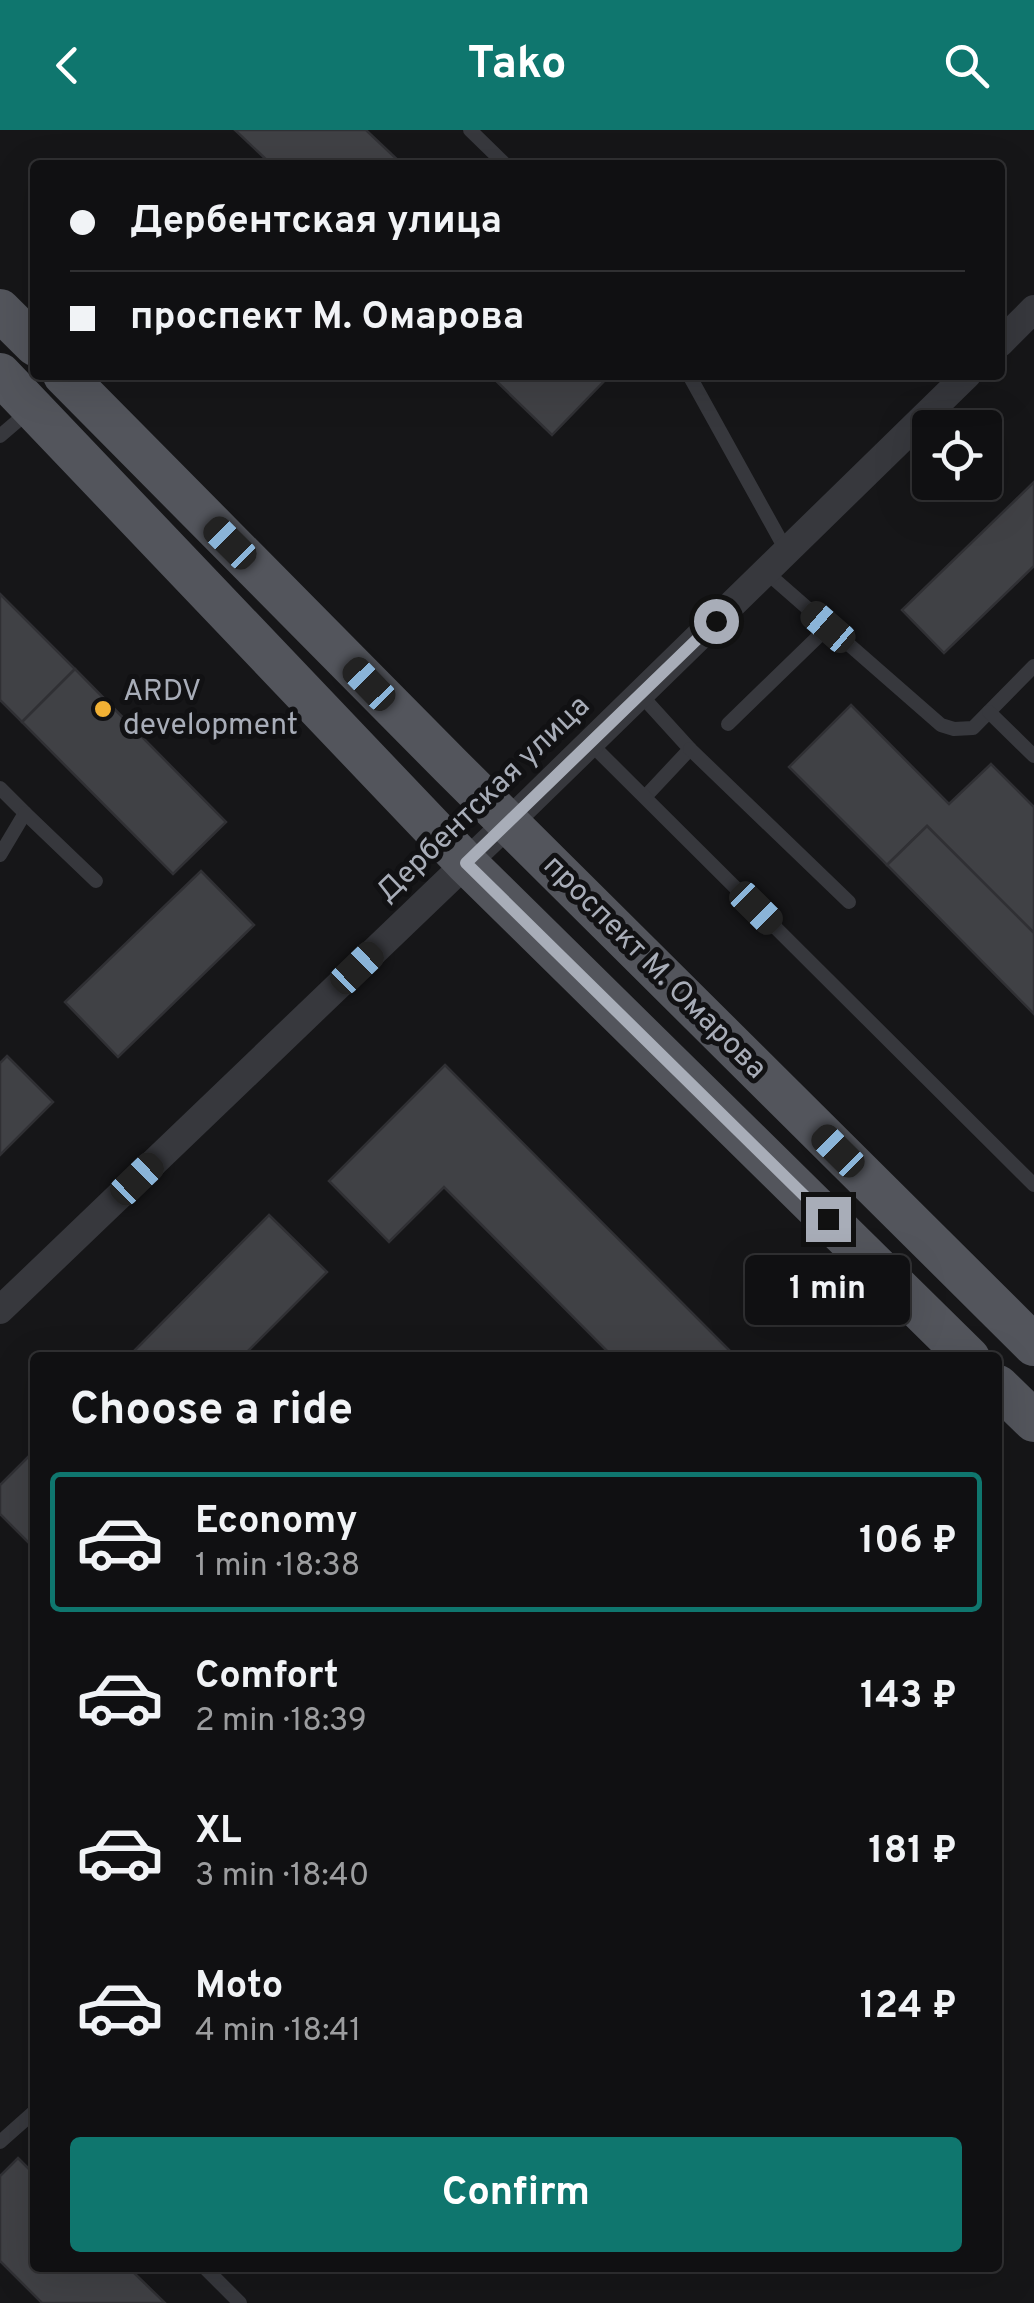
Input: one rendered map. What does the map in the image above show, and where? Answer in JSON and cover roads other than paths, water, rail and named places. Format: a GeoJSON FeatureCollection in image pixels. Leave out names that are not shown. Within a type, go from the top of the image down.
{"type":"FeatureCollection","features":[{"type":"Feature","properties":{"kind":"main road"},"geometry":{"type":"LineString","coordinates":[[0,310],[30,340]]}},
{"type":"Feature","properties":{"kind":"main road","name":"проспект М. Омарова"},"geometry":{"type":"LineString","coordinates":[[0,374],[466,863],[963,1352]]}},
{"type":"Feature","properties":{"kind":"main road","name":"проспект М. Омарова"},"geometry":{"type":"LineString","coordinates":[[69,380],[1034,1345]]}},
{"type":"Feature","properties":{"kind":"main road"},"geometry":{"type":"LineString","coordinates":[[1002,1390],[1034,1422]]}},
{"type":"Feature","properties":{"kind":"street"},"geometry":{"type":"LineString","coordinates":[[1005,337],[1034,309]]}},
{"type":"Feature","properties":{"kind":"street","name":"Дербентская улица"},"geometry":{"type":"LineString","coordinates":[[0,1310],[962,380]]}},
{"type":"Feature","properties":{"kind":"lane"},"geometry":{"type":"LineString","coordinates":[[470,130],[501,160]]}},
{"type":"Feature","properties":{"kind":"lane"},"geometry":{"type":"LineString","coordinates":[[692,380],[787,552]]}},
{"type":"Feature","properties":{"kind":"lane"},"geometry":{"type":"LineString","coordinates":[[0,436],[33,408]]}},
{"type":"Feature","properties":{"kind":"lane"},"geometry":{"type":"LineString","coordinates":[[766,572],[941,725],[974,728],[1034,666]]}},
{"type":"Feature","properties":{"kind":"lane"},"geometry":{"type":"LineString","coordinates":[[728,724],[828,627]]}},
{"type":"Feature","properties":{"kind":"lane"},"geometry":{"type":"LineString","coordinates":[[640,694],[848,902]]}},
{"type":"Feature","properties":{"kind":"lane"},"geometry":{"type":"LineString","coordinates":[[989,712],[1034,756]]}},
{"type":"Feature","properties":{"kind":"lane"},"geometry":{"type":"LineString","coordinates":[[590,743],[1034,1185]]}},
{"type":"Feature","properties":{"kind":"lane"},"geometry":{"type":"LineString","coordinates":[[645,798],[690,748]]}},
{"type":"Feature","properties":{"kind":"lane"},"geometry":{"type":"LineString","coordinates":[[0,788],[96,881]]}},
{"type":"Feature","properties":{"kind":"lane"},"geometry":{"type":"LineString","coordinates":[[0,856],[25,812]]}},
{"type":"Feature","properties":{"kind":"lane"},"geometry":{"type":"LineString","coordinates":[[0,2142],[30,2115]]}},
{"type":"Feature","properties":{"kind":"lane"},"geometry":{"type":"LineString","coordinates":[[210,2272],[240,2303]]}},
{"type":"Feature","properties":{"kind":"place","name":"ARDV development"},"geometry":{"type":"Point","coordinates":[103,709]}}]}
